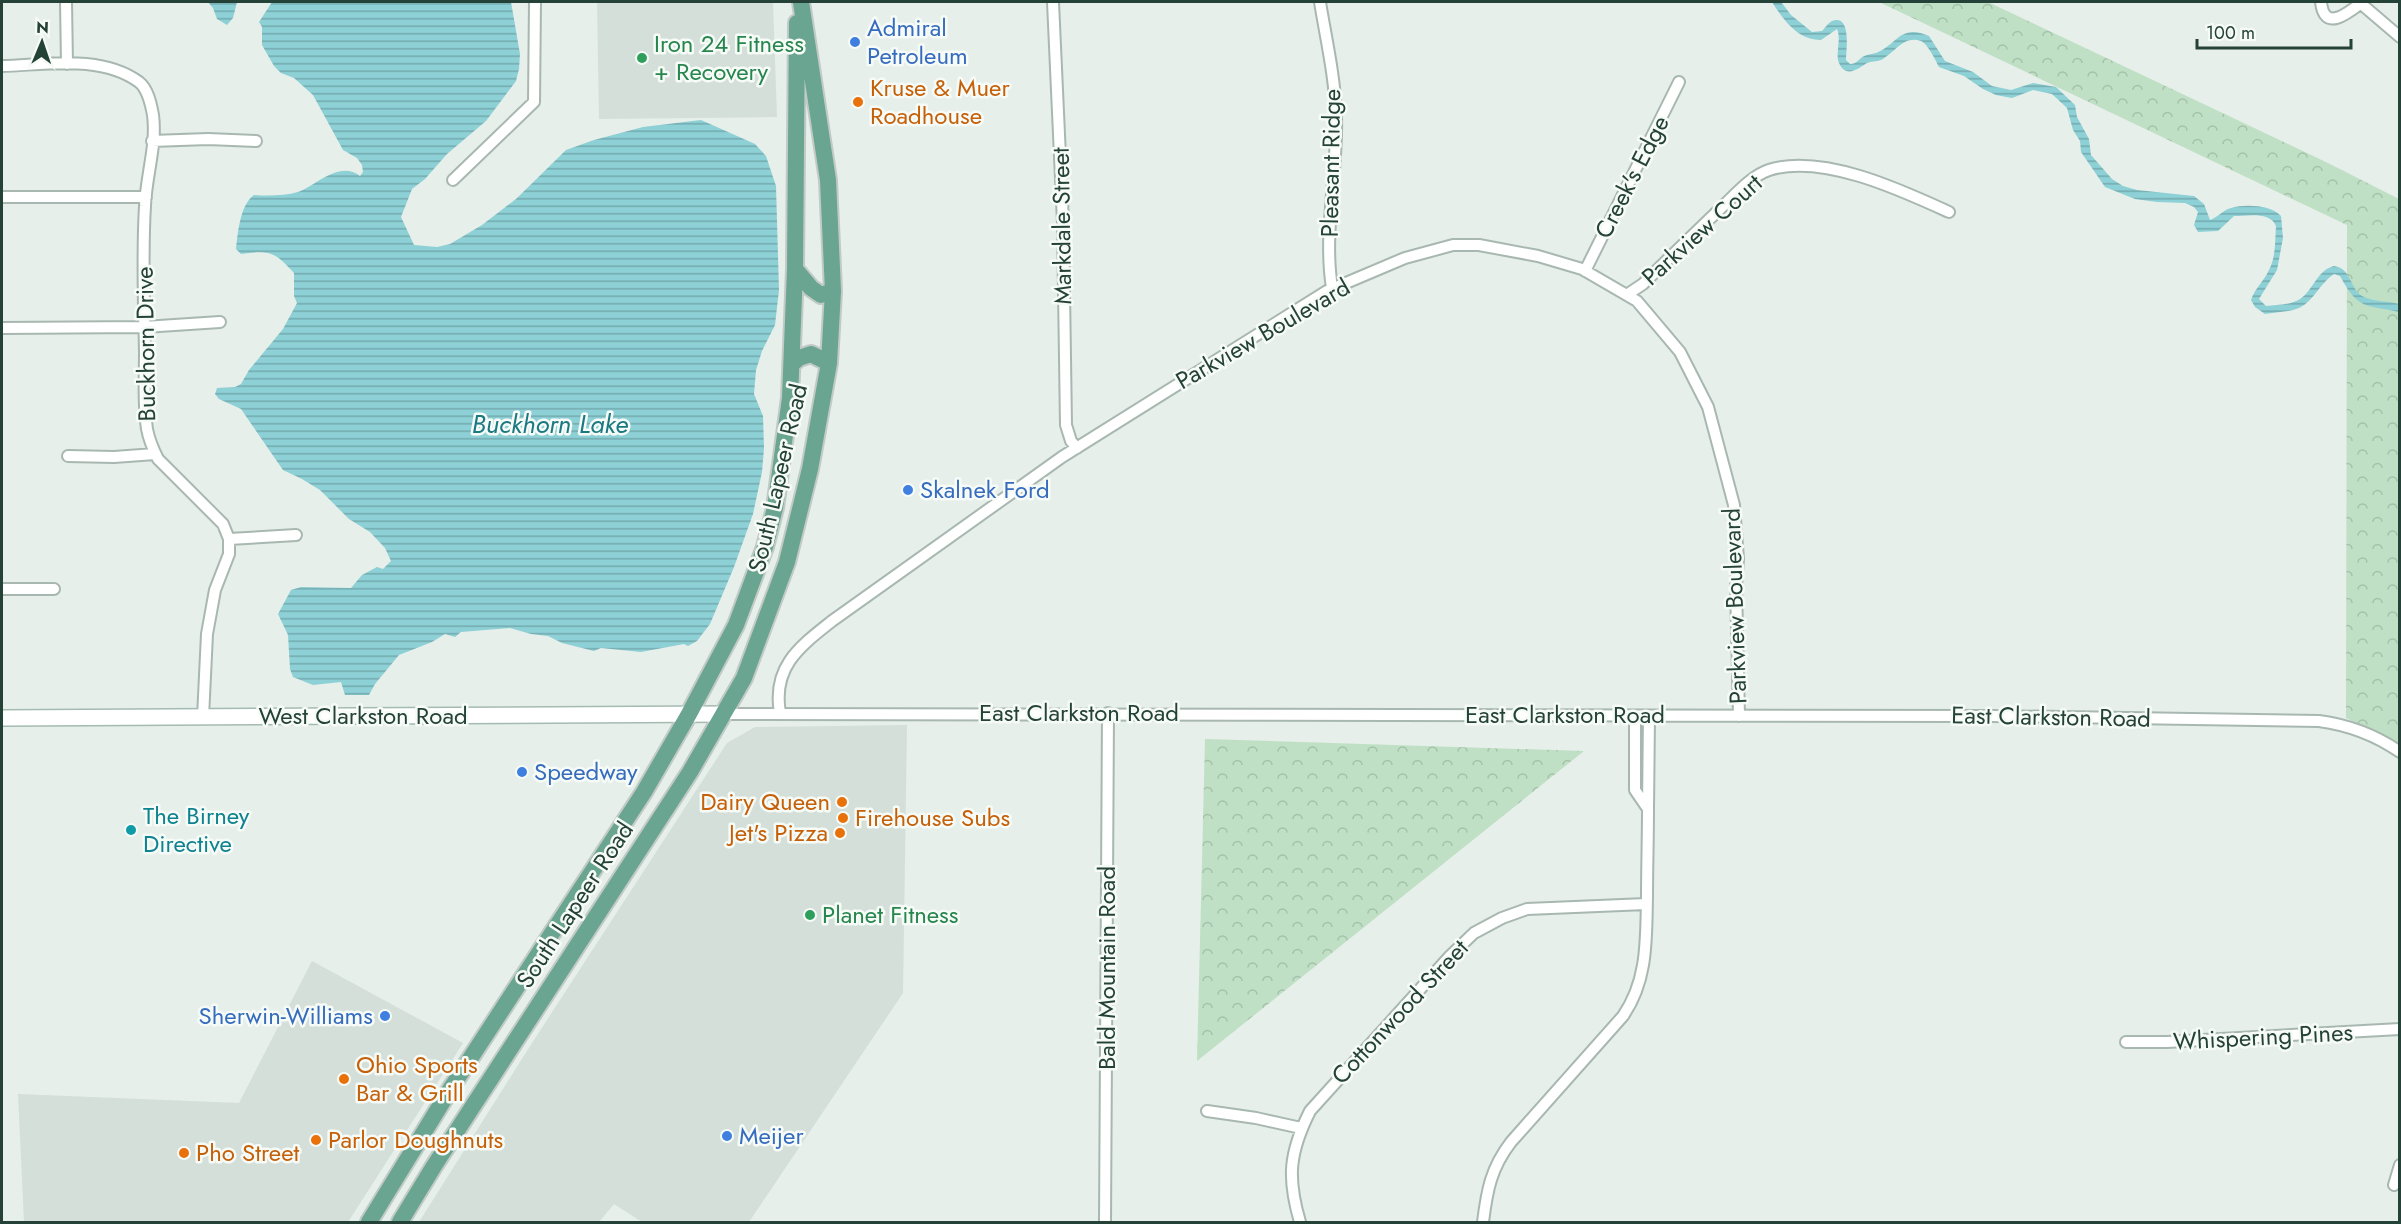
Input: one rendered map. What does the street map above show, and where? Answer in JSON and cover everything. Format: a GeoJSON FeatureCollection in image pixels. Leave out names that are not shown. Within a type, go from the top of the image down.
{"type":"FeatureCollection","features":[{"type":"Feature","properties":{"kind":"main road","name":"South Lapeer Road"},"geometry":{"type":"LineString","coordinates":[[369,1222],[419,1138],[644,792],[736,625],[765,547],[775,508],[790,398],[795,269],[796,27],[800,2]]}},
{"type":"Feature","properties":{"kind":"main road","name":"South Lapeer Road"},"geometry":{"type":"LineString","coordinates":[[400,1222],[642,848],[724,714],[744,678],[787,562],[810,469],[828,363],[833,291],[828,180],[800,2]]}},
{"type":"Feature","properties":{"kind":"main road"},"geometry":{"type":"LineString","coordinates":[[795,269],[811,288],[821,295],[833,291]]}},
{"type":"Feature","properties":{"kind":"main road"},"geometry":{"type":"LineString","coordinates":[[792,364],[799,358],[811,354],[828,363]]}},
{"type":"Feature","properties":{"kind":"main road","name":"West Clarkston Road"},"geometry":{"type":"LineString","coordinates":[[2,718],[724,714]]}},
{"type":"Feature","properties":{"kind":"main road"},"geometry":{"type":"LineString","coordinates":[[557,977],[550,970],[548,963],[550,955],[612,858],[615,837]]}},
{"type":"Feature","properties":{"kind":"main road"},"geometry":{"type":"LineString","coordinates":[[487,1035],[506,1055]]}},
{"type":"Feature","properties":{"kind":"street"},"geometry":{"type":"LineString","coordinates":[[66,2],[68,64]]}},
{"type":"Feature","properties":{"kind":"street"},"geometry":{"type":"LineString","coordinates":[[453,180],[534,102],[535,2]]}},
{"type":"Feature","properties":{"kind":"street","name":"Markdale Street"},"geometry":{"type":"LineString","coordinates":[[1053,2],[1063,223],[1066,425],[1071,441],[1077,448]]}},
{"type":"Feature","properties":{"kind":"street","name":"Pleasant Ridge"},"geometry":{"type":"LineString","coordinates":[[1320,2],[1336,116],[1328,257],[1332,288]]}},
{"type":"Feature","properties":{"kind":"street"},"geometry":{"type":"LineString","coordinates":[[2321,2],[2322,9],[2327,16],[2334,19],[2343,17],[2360,2],[2400,37]]}},
{"type":"Feature","properties":{"kind":"street","name":"Buckhorn Drive"},"geometry":{"type":"LineString","coordinates":[[2,66],[68,64],[104,67],[124,74],[141,84],[148,94],[153,117],[146,197],[144,327],[147,430],[155,454],[172,475],[223,524],[229,538]]}},
{"type":"Feature","properties":{"kind":"street","name":"Creek's Edge"},"geometry":{"type":"LineString","coordinates":[[1585,271],[1679,82]]}},
{"type":"Feature","properties":{"kind":"street"},"geometry":{"type":"LineString","coordinates":[[152,141],[208,139],[256,141]]}},
{"type":"Feature","properties":{"kind":"street","name":"Parkview Court"},"geometry":{"type":"LineString","coordinates":[[1628,294],[1643,284],[1744,187],[1767,171],[1794,165],[1862,176],[1949,212]]}},
{"type":"Feature","properties":{"kind":"street"},"geometry":{"type":"LineString","coordinates":[[2,197],[146,197]]}},
{"type":"Feature","properties":{"kind":"street","name":"Parkview Boulevard"},"geometry":{"type":"LineString","coordinates":[[780,713],[777,696],[780,681],[797,649],[841,615],[1077,448],[1216,358],[1332,288],[1405,258],[1453,245],[1479,245],[1538,256],[1585,271],[1628,294],[1680,352],[1700,388],[1708,407],[1731,491],[1738,559],[1736,586],[1738,716]]}},
{"type":"Feature","properties":{"kind":"street"},"geometry":{"type":"LineString","coordinates":[[2,328],[144,327],[220,322]]}},
{"type":"Feature","properties":{"kind":"street"},"geometry":{"type":"LineString","coordinates":[[68,456],[114,457],[155,454]]}},
{"type":"Feature","properties":{"kind":"street"},"geometry":{"type":"LineString","coordinates":[[204,717],[207,634],[215,590],[229,554],[229,538],[296,535]]}},
{"type":"Feature","properties":{"kind":"street"},"geometry":{"type":"LineString","coordinates":[[2,589],[54,589]]}},
{"type":"Feature","properties":{"kind":"street","name":"Bald Mountain Road"},"geometry":{"type":"LineString","coordinates":[[1105,1222],[1108,713]]}},
{"type":"Feature","properties":{"kind":"street","name":"East Clarkston Road"},"geometry":{"type":"LineString","coordinates":[[724,714],[1992,716],[2319,721],[2353,727],[2373,735],[2400,752]]}},
{"type":"Feature","properties":{"kind":"street"},"geometry":{"type":"LineString","coordinates":[[1635,716],[1635,790],[1648,809]]}},
{"type":"Feature","properties":{"kind":"street"},"geometry":{"type":"LineString","coordinates":[[1483,1222],[1485,1201],[1497,1161],[1511,1142],[1607,1035],[1631,1004],[1640,983],[1645,954],[1648,716]]}},
{"type":"Feature","properties":{"kind":"street","name":"Cottonwood Street"},"geometry":{"type":"LineString","coordinates":[[1300,1222],[1292,1194],[1292,1169],[1301,1128],[1310,1111],[1341,1074],[1474,933],[1502,918],[1527,909],[1646,904]]}},
{"type":"Feature","properties":{"kind":"street","name":"Whispering Pines"},"geometry":{"type":"LineString","coordinates":[[2126,1042],[2167,1042],[2400,1029]]}},
{"type":"Feature","properties":{"kind":"street"},"geometry":{"type":"LineString","coordinates":[[1207,1111],[1256,1118],[1301,1128]]}},
{"type":"Feature","properties":{"kind":"street"},"geometry":{"type":"LineString","coordinates":[[2394,1185],[2400,1165]]}},
{"type":"Feature","properties":{"kind":"shaded area"},"geometry":{"type":"Polygon","coordinates":[[[597,2],[773,2],[777,117],[599,119],[597,2]]]}},
{"type":"Feature","properties":{"kind":"shaded area"},"geometry":{"type":"Polygon","coordinates":[[[907,725],[903,993],[749,1222],[642,1222],[614,1204],[599,1222],[419,1222],[727,743],[755,727],[907,725]]]}},
{"type":"Feature","properties":{"kind":"shaded area"},"geometry":{"type":"Polygon","coordinates":[[[312,961],[463,1043],[348,1222],[24,1222],[18,1094],[239,1103],[312,961]]]}},
{"type":"Feature","properties":{"kind":"green space"},"geometry":{"type":"Polygon","coordinates":[[[1879,2],[1988,2],[2399,199],[2399,744],[2346,718],[2347,225],[1879,2]]]}},
{"type":"Feature","properties":{"kind":"green space"},"geometry":{"type":"Polygon","coordinates":[[[1205,739],[1584,751],[1197,1061],[1205,739]]]}},
{"type":"Feature","properties":{"kind":"water"},"geometry":{"type":"Polygon","coordinates":[[[208,2],[237,2],[233,18],[227,25],[217,19],[208,2]]]}},
{"type":"Feature","properties":{"kind":"water","name":"Buckhorn Lake"},"geometry":{"type":"Polygon","coordinates":[[[272,2],[511,2],[520,54],[516,81],[486,121],[447,154],[425,179],[412,189],[401,217],[414,245],[437,247],[450,244],[482,225],[516,199],[566,150],[643,127],[701,120],[755,144],[766,156],[776,186],[779,290],[775,325],[762,351],[756,370],[754,394],[763,416],[762,472],[753,514],[734,567],[710,624],[697,641],[688,646],[684,644],[641,652],[601,648],[594,651],[562,643],[548,636],[510,628],[461,632],[455,637],[445,634],[432,642],[399,655],[369,695],[345,695],[341,682],[313,685],[293,677],[290,669],[288,635],[278,614],[291,590],[301,587],[351,588],[362,575],[377,567],[383,569],[391,561],[385,548],[370,532],[349,519],[320,490],[283,470],[241,409],[219,399],[215,394],[217,388],[235,387],[241,384],[249,370],[283,329],[297,303],[294,296],[294,273],[282,261],[271,254],[259,252],[241,254],[236,249],[240,219],[249,199],[254,195],[298,192],[336,172],[352,172],[360,176],[363,172],[362,165],[357,158],[343,150],[313,95],[294,78],[281,73],[274,66],[262,45],[262,27],[259,22],[272,2]]]}},
{"type":"Feature","properties":{"kind":"water"},"geometry":{"type":"Polygon","coordinates":[[[1772,2],[1781,2],[1791,15],[1812,32],[1822,31],[1832,21],[1838,20],[1843,23],[1847,42],[1846,60],[1850,64],[1864,56],[1876,53],[1911,32],[1929,36],[1945,61],[1973,72],[1992,86],[2011,90],[2033,83],[2056,87],[2075,105],[2077,117],[2089,139],[2091,155],[2112,179],[2123,186],[2137,190],[2194,196],[2204,204],[2210,220],[2228,209],[2237,207],[2257,206],[2277,212],[2281,216],[2283,238],[2277,270],[2259,299],[2266,306],[2288,304],[2300,299],[2323,272],[2334,266],[2347,274],[2362,296],[2399,304],[2399,312],[2358,301],[2340,276],[2334,274],[2309,301],[2299,308],[2265,314],[2255,307],[2251,300],[2273,260],[2276,226],[2269,218],[2258,215],[2234,216],[2218,231],[2198,232],[2194,225],[2198,212],[2194,207],[2185,203],[2135,199],[2105,187],[2081,152],[2080,141],[2073,130],[2067,108],[2052,94],[2033,90],[2012,98],[1996,95],[1964,76],[1939,67],[1926,45],[1915,40],[1909,40],[1881,60],[1869,62],[1853,71],[1846,71],[1838,61],[1837,29],[1821,40],[1812,39],[1792,27],[1772,2]]]}},
{"type":"Feature","properties":{"kind":"place","name":"Admiral Petroleum"},"geometry":{"type":"Point","coordinates":[855,42]}},
{"type":"Feature","properties":{"kind":"place","name":"Iron 24 Fitness + Recovery"},"geometry":{"type":"Point","coordinates":[642,58]}},
{"type":"Feature","properties":{"kind":"place","name":"Kruse & Muer Roadhouse"},"geometry":{"type":"Point","coordinates":[858,102]}},
{"type":"Feature","properties":{"kind":"place","name":"Skalnek Ford"},"geometry":{"type":"Point","coordinates":[908,490]}},
{"type":"Feature","properties":{"kind":"place","name":"Speedway"},"geometry":{"type":"Point","coordinates":[522,772]}},
{"type":"Feature","properties":{"kind":"place","name":"Dairy Queen"},"geometry":{"type":"Point","coordinates":[842,802]}},
{"type":"Feature","properties":{"kind":"place","name":"Firehouse Subs"},"geometry":{"type":"Point","coordinates":[843,818]}},
{"type":"Feature","properties":{"kind":"place","name":"The Birney Directive"},"geometry":{"type":"Point","coordinates":[131,830]}},
{"type":"Feature","properties":{"kind":"place","name":"Jet's Pizza"},"geometry":{"type":"Point","coordinates":[840,833]}},
{"type":"Feature","properties":{"kind":"place","name":"Planet Fitness"},"geometry":{"type":"Point","coordinates":[810,915]}},
{"type":"Feature","properties":{"kind":"place","name":"Sherwin-Williams"},"geometry":{"type":"Point","coordinates":[385,1016]}},
{"type":"Feature","properties":{"kind":"place","name":"Ohio Sports Bar & Grill"},"geometry":{"type":"Point","coordinates":[344,1079]}},
{"type":"Feature","properties":{"kind":"place","name":"Meijer"},"geometry":{"type":"Point","coordinates":[727,1136]}},
{"type":"Feature","properties":{"kind":"place","name":"Parlor Doughnuts"},"geometry":{"type":"Point","coordinates":[316,1140]}},
{"type":"Feature","properties":{"kind":"place","name":"Pho Street"},"geometry":{"type":"Point","coordinates":[184,1153]}}]}
